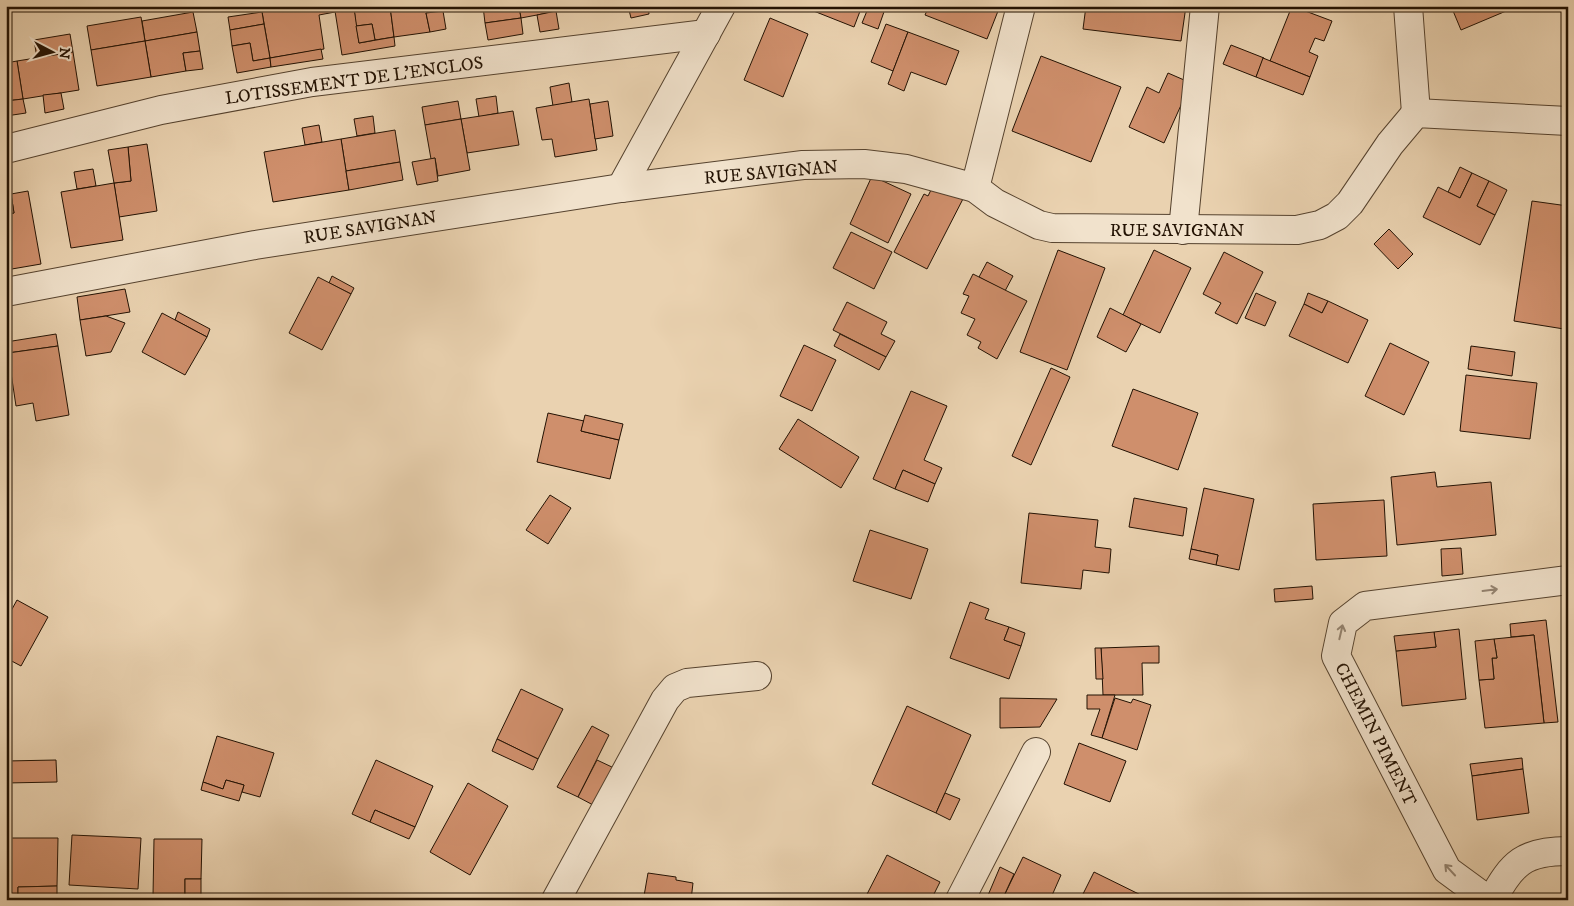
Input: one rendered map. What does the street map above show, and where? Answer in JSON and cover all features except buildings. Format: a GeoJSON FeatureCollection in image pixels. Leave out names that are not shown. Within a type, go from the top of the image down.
{"type":"FeatureCollection","features":[{"type":"Feature","properties":{"kind":"street"},"geometry":{"type":"LineString","coordinates":[[621,188],[721,6]]}},
{"type":"Feature","properties":{"kind":"street"},"geometry":{"type":"LineString","coordinates":[[975,188],[1021,6]]}},
{"type":"Feature","properties":{"kind":"street"},"geometry":{"type":"LineString","coordinates":[[1183,230],[1205,6]]}},
{"type":"Feature","properties":{"kind":"street"},"geometry":{"type":"LineString","coordinates":[[1408,6],[1416,113],[1568,121]]}},
{"type":"Feature","properties":{"kind":"street","name":"LOTISSEMENT DE L'ENCLOS"},"geometry":{"type":"LineString","coordinates":[[6,149],[161,110],[312,82],[706,34]]}},
{"type":"Feature","properties":{"kind":"street","name":"RUE SAVIGNAN"},"geometry":{"type":"LineString","coordinates":[[6,292],[255,244],[621,188],[803,165],[864,164],[906,169],[975,188],[995,203],[1040,225],[1052,228],[1297,230],[1320,225],[1336,216],[1350,203],[1390,144],[1416,113]]}},
{"type":"Feature","properties":{"kind":"street","name":"CHEMIN PIMENT"},"geometry":{"type":"LineString","coordinates":[[1488,900],[1447,870],[1336,656],[1343,623],[1365,606],[1568,580]]}},
{"type":"Feature","properties":{"kind":"street"},"geometry":{"type":"LineString","coordinates":[[556,900],[665,700],[675,688],[688,683],[757,676]]}},
{"type":"Feature","properties":{"kind":"street"},"geometry":{"type":"LineString","coordinates":[[960,900],[1036,752]]}},
{"type":"Feature","properties":{"kind":"street"},"geometry":{"type":"LineString","coordinates":[[1492,900],[1514,865],[1531,856],[1551,851],[1568,851]]}}]}
